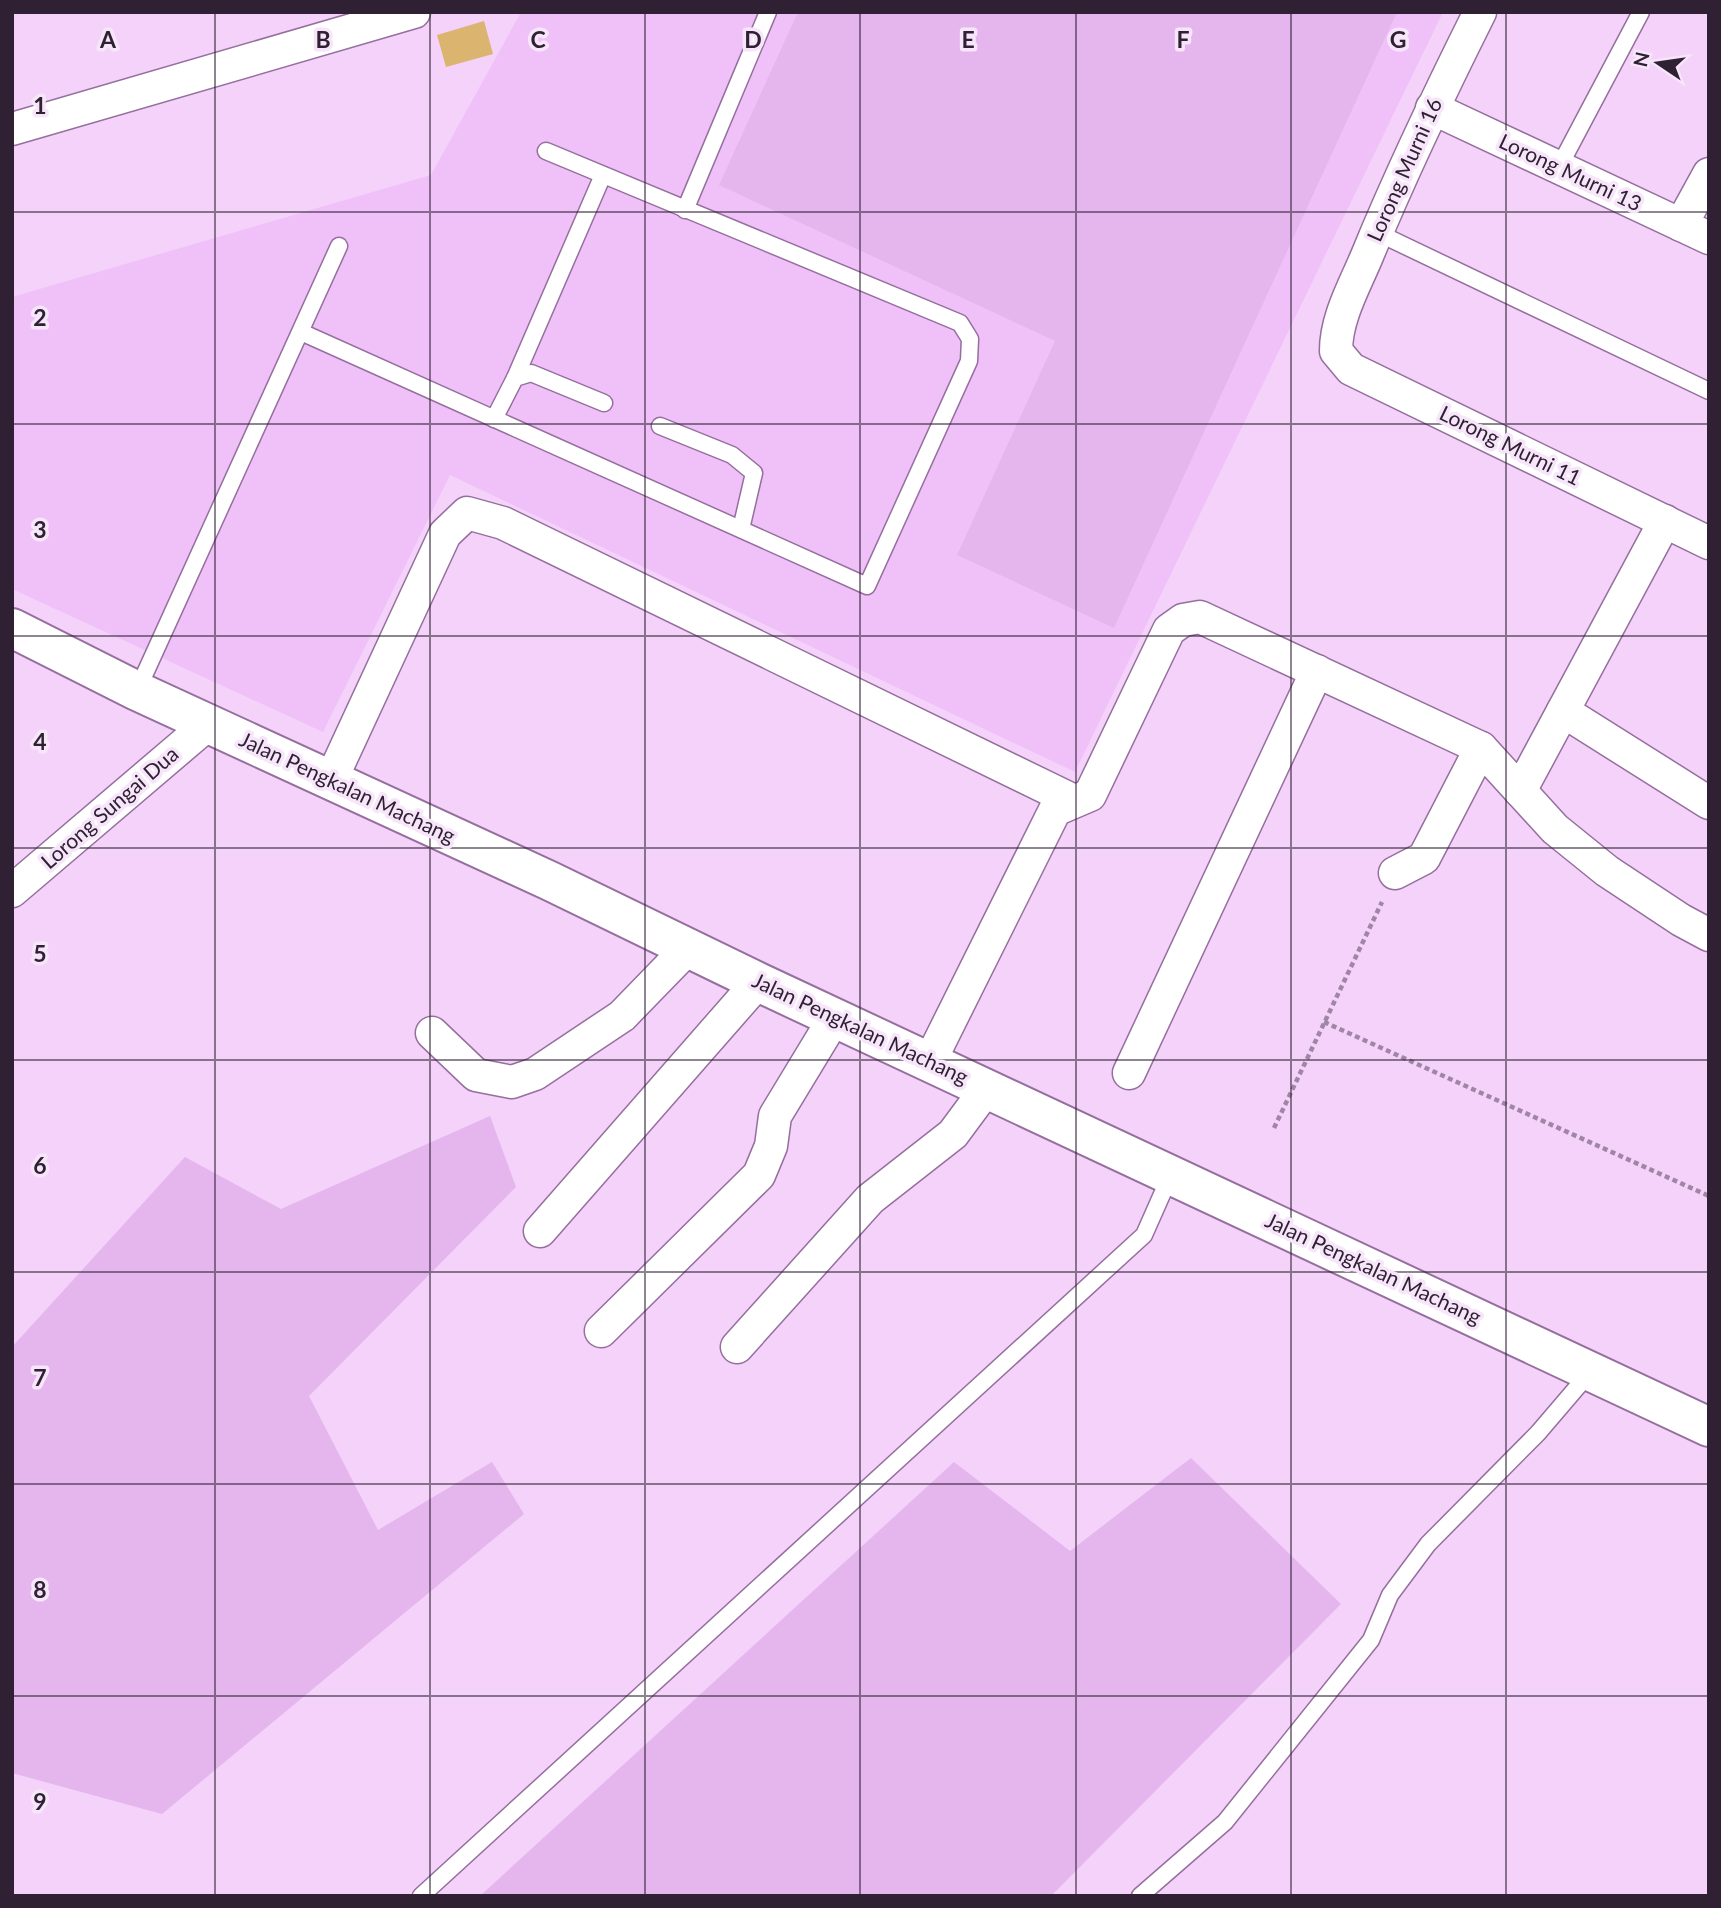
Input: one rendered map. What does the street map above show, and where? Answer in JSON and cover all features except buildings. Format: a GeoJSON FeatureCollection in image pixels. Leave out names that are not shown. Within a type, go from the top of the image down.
{"type":"FeatureCollection","features":[{"type":"Feature","properties":{"kind":"main road","name":"Jalan Pengkalan Machang"},"geometry":{"type":"LineString","coordinates":[[12,628],[137,691],[689,947],[758,982],[988,1087],[1709,1427]]}},
{"type":"Feature","properties":{"kind":"street"},"geometry":{"type":"LineString","coordinates":[[12,129],[414,12]]}},
{"type":"Feature","properties":{"kind":"street","name":"Lorong Murni 16"},"geometry":{"type":"LineString","coordinates":[[1336,330],[1432,107],[1480,12]]}},
{"type":"Feature","properties":{"kind":"street","name":"Lorong Murni 13"},"geometry":{"type":"LineString","coordinates":[[1432,107],[1695,232]]}},
{"type":"Feature","properties":{"kind":"street"},"geometry":{"type":"LineString","coordinates":[[1695,232],[1709,174]]}},
{"type":"Feature","properties":{"kind":"street","name":"Lorong Murni 11"},"geometry":{"type":"LineString","coordinates":[[1336,330],[1336,351],[1351,369],[1709,542]]}},
{"type":"Feature","properties":{"kind":"street"},"geometry":{"type":"LineString","coordinates":[[331,780],[445,534],[467,513],[503,523],[1074,802]]}},
{"type":"Feature","properties":{"kind":"street"},"geometry":{"type":"LineString","coordinates":[[1520,791],[1665,521]]}},
{"type":"Feature","properties":{"kind":"street"},"geometry":{"type":"LineString","coordinates":[[930,1061],[1055,810],[1090,795],[1169,630],[1183,620],[1200,617],[1482,748],[1555,829],[1607,870],[1681,920],[1709,934]]}},
{"type":"Feature","properties":{"kind":"street"},"geometry":{"type":"LineString","coordinates":[[1129,1073],[1317,671]]}},
{"type":"Feature","properties":{"kind":"street"},"geometry":{"type":"LineString","coordinates":[[1563,711],[1709,803]]}},
{"type":"Feature","properties":{"kind":"street","name":"Lorong Sungai Dua"},"geometry":{"type":"LineString","coordinates":[[12,891],[208,724]]}},
{"type":"Feature","properties":{"kind":"street"},"geometry":{"type":"LineString","coordinates":[[1395,873],[1424,858],[1482,748]]}},
{"type":"Feature","properties":{"kind":"street"},"geometry":{"type":"LineString","coordinates":[[432,1033],[476,1074],[512,1082],[535,1074],[622,1016],[689,947]]}},
{"type":"Feature","properties":{"kind":"street"},"geometry":{"type":"LineString","coordinates":[[540,1231],[758,982]]}},
{"type":"Feature","properties":{"kind":"street"},"geometry":{"type":"LineString","coordinates":[[601,1331],[759,1175],[771,1146],[775,1116],[835,1017]]}},
{"type":"Feature","properties":{"kind":"street"},"geometry":{"type":"LineString","coordinates":[[737,1347],[870,1199],[953,1134],[988,1087]]}},
{"type":"Feature","properties":{"kind":"lane"},"geometry":{"type":"LineString","coordinates":[[685,210],[768,12]]}},
{"type":"Feature","properties":{"kind":"lane"},"geometry":{"type":"LineString","coordinates":[[1559,167],[1641,12]]}},
{"type":"Feature","properties":{"kind":"lane"},"geometry":{"type":"LineString","coordinates":[[300,332],[867,586],[970,361],[970,339],[960,323],[546,151]]}},
{"type":"Feature","properties":{"kind":"lane"},"geometry":{"type":"LineString","coordinates":[[494,419],[515,378],[603,175]]}},
{"type":"Feature","properties":{"kind":"lane"},"geometry":{"type":"LineString","coordinates":[[1376,232],[1709,391]]}},
{"type":"Feature","properties":{"kind":"lane"},"geometry":{"type":"LineString","coordinates":[[137,691],[339,246]]}},
{"type":"Feature","properties":{"kind":"lane"},"geometry":{"type":"LineString","coordinates":[[515,378],[531,373],[604,403]]}},
{"type":"Feature","properties":{"kind":"lane"},"geometry":{"type":"LineString","coordinates":[[660,426],[732,455],[754,473],[741,529]]}},
{"type":"Feature","properties":{"kind":"lane"},"geometry":{"type":"LineString","coordinates":[[421,1896],[1143,1235],[1171,1174]]}},
{"type":"Feature","properties":{"kind":"lane"},"geometry":{"type":"LineString","coordinates":[[1140,1896],[1225,1822],[1370,1640],[1390,1595],[1428,1544],[1538,1433],[1591,1371]]}},
{"type":"Feature","properties":{"kind":"path"},"geometry":{"type":"LineString","coordinates":[[1273,1128],[1395,873]]}},
{"type":"Feature","properties":{"kind":"path"},"geometry":{"type":"LineString","coordinates":[[1324,1022],[1709,1196]]}},
{"type":"Feature","properties":{"kind":"shaded area"},"geometry":{"type":"Polygon","coordinates":[[[521,12],[1443,12],[1075,772],[450,475],[323,732],[12,589],[12,297],[431,175],[521,12]]]}},
{"type":"Feature","properties":{"kind":"shaded area"},"geometry":{"type":"Polygon","coordinates":[[[798,12],[1397,12],[1114,628],[957,555],[1055,341],[719,185],[798,12]]]}},
{"type":"Feature","properties":{"kind":"shaded area"},"geometry":{"type":"Polygon","coordinates":[[[490,1116],[516,1187],[309,1396],[378,1530],[492,1462],[524,1514],[162,1814],[12,1773],[12,1347],[185,1157],[281,1209],[490,1116]]]}},
{"type":"Feature","properties":{"kind":"shaded area"},"geometry":{"type":"Polygon","coordinates":[[[1191,1458],[1341,1604],[1051,1896],[480,1896],[954,1462],[1070,1551],[1191,1458]]]}}]}
